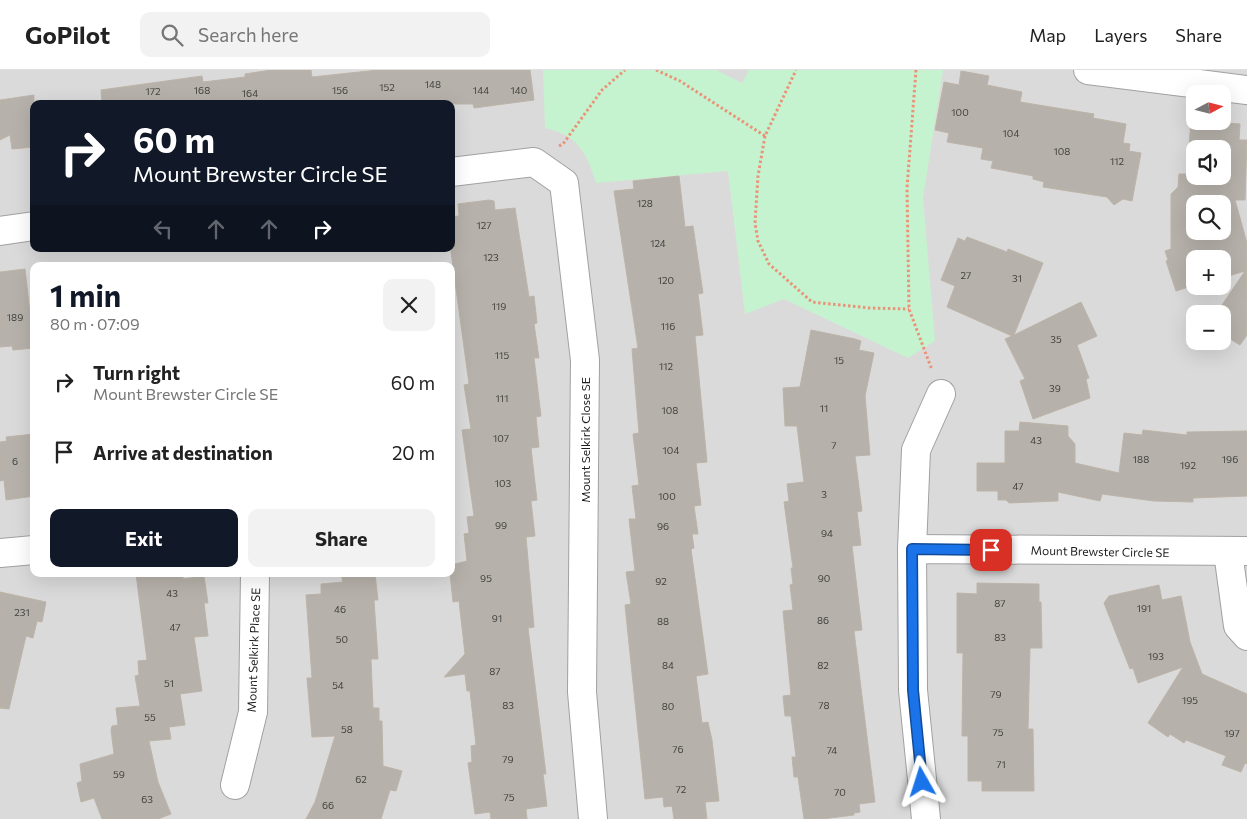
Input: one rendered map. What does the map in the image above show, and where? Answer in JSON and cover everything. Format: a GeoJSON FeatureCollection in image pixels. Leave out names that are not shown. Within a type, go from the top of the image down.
{"type":"FeatureCollection","features":[{"type":"Feature","properties":{"kind":"street"},"geometry":{"type":"LineString","coordinates":[[1088,70],[1247,90]]}},
{"type":"Feature","properties":{"kind":"street"},"geometry":{"type":"LineString","coordinates":[[455,172],[534,162]]}},
{"type":"Feature","properties":{"kind":"street","name":"Mount Selkirk Close SE"},"geometry":{"type":"LineString","coordinates":[[534,162],[564,183],[585,360],[582,692],[594,819]]}},
{"type":"Feature","properties":{"kind":"street"},"geometry":{"type":"LineString","coordinates":[[0,230],[30,226]]}},
{"type":"Feature","properties":{"kind":"street"},"geometry":{"type":"LineString","coordinates":[[926,819],[913,690],[912,549],[916,450],[941,394]]}},
{"type":"Feature","properties":{"kind":"street","name":"Mount Brewster Circle SE"},"geometry":{"type":"LineString","coordinates":[[912,549],[1237,552],[1238,626],[1247,636]]}},
{"type":"Feature","properties":{"kind":"street"},"geometry":{"type":"LineString","coordinates":[[0,553],[30,550]]}},
{"type":"Feature","properties":{"kind":"street","name":"Mount Selkirk Place SE"},"geometry":{"type":"LineString","coordinates":[[235,785],[253,712],[255,577]]}},
{"type":"Feature","properties":{"kind":"path"},"geometry":{"type":"LineString","coordinates":[[534,162],[564,144],[602,90],[625,70]]}},
{"type":"Feature","properties":{"kind":"path"},"geometry":{"type":"LineString","coordinates":[[656,70],[680,81],[765,136]]}},
{"type":"Feature","properties":{"kind":"path"},"geometry":{"type":"LineString","coordinates":[[796,70],[765,136],[758,176],[754,223],[758,242],[769,264],[812,302],[869,308],[909,308]]}},
{"type":"Feature","properties":{"kind":"path"},"geometry":{"type":"LineString","coordinates":[[916,70],[908,188],[909,308],[941,394]]}},
{"type":"Feature","properties":{"kind":"shaded area"},"geometry":{"type":"Polygon","coordinates":[[[0,70],[1247,70],[1247,819],[0,819],[0,70]]]}},
{"type":"Feature","properties":{"kind":"green space"},"geometry":{"type":"Polygon","coordinates":[[[543,70],[716,70],[742,83],[749,70],[943,70],[923,198],[935,341],[908,358],[784,299],[745,314],[728,171],[596,183],[585,154],[580,147],[566,135],[545,128],[543,70]]]}},
{"type":"Feature","properties":{"kind":"building"},"geometry":{"type":"Polygon","coordinates":[[[271,70],[311,70],[312,77],[378,70],[530,70],[534,100],[474,108],[473,104],[455,104],[455,100],[102,100],[101,90],[202,76],[203,82],[245,77],[245,74],[271,70]]]}},
{"type":"Feature","properties":{"kind":"building"},"geometry":{"type":"Polygon","coordinates":[[[961,71],[989,76],[987,85],[1022,92],[1020,102],[1094,114],[1093,118],[1126,124],[1123,143],[1130,144],[1129,151],[1141,153],[1132,201],[1123,199],[1114,205],[1107,197],[1043,187],[1044,182],[1033,179],[1033,176],[991,168],[993,161],[981,159],[983,148],[947,142],[949,133],[935,130],[944,82],[959,85],[961,71]]]}},
{"type":"Feature","properties":{"kind":"building"},"geometry":{"type":"Polygon","coordinates":[[[34,95],[34,100],[30,100],[30,147],[12,149],[10,135],[0,140],[0,100],[34,95]]]}},
{"type":"Feature","properties":{"kind":"building"},"geometry":{"type":"Polygon","coordinates":[[[1231,123],[1240,124],[1239,140],[1247,140],[1245,200],[1235,200],[1247,243],[1247,335],[1240,345],[1231,340],[1231,305],[1222,305],[1229,295],[1231,295],[1231,292],[1245,271],[1231,275],[1231,250],[1186,250],[1186,288],[1176,291],[1166,261],[1168,260],[1165,251],[1171,249],[1171,194],[1178,187],[1179,174],[1186,174],[1186,185],[1231,185],[1231,140],[1190,140],[1190,130],[1231,130],[1231,123]]]}},
{"type":"Feature","properties":{"kind":"building"},"geometry":{"type":"Polygon","coordinates":[[[679,176],[685,227],[693,226],[703,293],[698,294],[703,335],[695,336],[707,462],[696,463],[701,505],[694,506],[698,534],[692,534],[694,548],[691,549],[708,674],[696,676],[702,723],[708,722],[712,740],[719,801],[705,802],[707,819],[674,819],[672,806],[664,807],[663,797],[645,799],[625,605],[631,604],[626,572],[635,571],[629,519],[636,519],[632,486],[639,485],[633,434],[639,433],[632,349],[638,348],[614,191],[634,189],[633,181],[679,176]]]}},
{"type":"Feature","properties":{"kind":"building"},"geometry":{"type":"Polygon","coordinates":[[[489,200],[494,201],[495,210],[515,208],[529,297],[534,296],[537,323],[534,324],[539,358],[534,358],[541,416],[536,417],[539,447],[531,448],[537,500],[531,501],[535,536],[526,537],[534,627],[528,628],[546,774],[543,774],[547,806],[526,809],[527,819],[491,819],[490,812],[475,814],[468,763],[472,762],[471,746],[476,745],[470,691],[467,691],[465,674],[444,677],[465,654],[459,601],[453,602],[450,577],[455,577],[455,564],[467,561],[464,534],[469,533],[467,517],[474,516],[462,430],[471,429],[464,385],[469,384],[455,281],[455,262],[452,262],[451,252],[455,252],[455,216],[459,216],[458,204],[489,200]]]}},
{"type":"Feature","properties":{"kind":"building"},"geometry":{"type":"Polygon","coordinates":[[[967,237],[1007,252],[1008,249],[1043,263],[1014,335],[1081,302],[1097,336],[1077,345],[1089,378],[1086,379],[1090,398],[1033,419],[1020,381],[1025,379],[1005,339],[1012,336],[947,307],[955,286],[941,280],[958,238],[965,241],[967,237]]]}},
{"type":"Feature","properties":{"kind":"building"},"geometry":{"type":"Polygon","coordinates":[[[25,269],[30,313],[30,348],[13,350],[12,346],[0,347],[0,272],[25,269]]]}},
{"type":"Feature","properties":{"kind":"building"},"geometry":{"type":"Polygon","coordinates":[[[811,330],[861,341],[859,350],[874,353],[865,396],[870,455],[855,456],[862,511],[857,512],[861,545],[852,546],[862,630],[854,631],[875,802],[859,804],[860,812],[854,813],[854,815],[822,819],[804,819],[798,777],[794,777],[792,757],[796,757],[791,716],[785,716],[783,696],[791,695],[783,611],[793,610],[790,585],[793,584],[791,568],[793,568],[784,502],[789,501],[787,484],[804,482],[797,426],[785,426],[783,388],[800,387],[811,330]]]}},
{"type":"Feature","properties":{"kind":"building"},"geometry":{"type":"Polygon","coordinates":[[[1020,422],[1068,426],[1068,436],[1075,444],[1075,463],[1119,473],[1124,433],[1142,435],[1143,430],[1187,435],[1187,432],[1247,431],[1247,496],[1193,498],[1193,502],[1154,501],[1102,494],[1100,501],[1058,492],[1058,501],[1009,503],[1006,500],[998,500],[998,491],[977,491],[977,463],[1005,463],[1005,431],[1019,431],[1020,422]]]}},
{"type":"Feature","properties":{"kind":"building"},"geometry":{"type":"Polygon","coordinates":[[[30,434],[30,497],[6,500],[4,480],[0,481],[0,442],[7,441],[6,437],[30,434]]]}},
{"type":"Feature","properties":{"kind":"building"},"geometry":{"type":"Polygon","coordinates":[[[136,577],[183,577],[183,579],[204,577],[208,603],[204,603],[208,636],[194,637],[202,691],[180,694],[185,725],[169,727],[171,739],[149,741],[158,782],[171,814],[158,819],[102,819],[94,798],[81,802],[77,783],[82,781],[80,764],[114,754],[111,730],[112,726],[118,725],[116,708],[140,706],[135,676],[139,675],[138,661],[147,660],[136,577]]]}},
{"type":"Feature","properties":{"kind":"building"},"geometry":{"type":"Polygon","coordinates":[[[342,577],[375,577],[378,600],[374,600],[378,659],[371,659],[373,708],[379,708],[379,721],[382,721],[383,766],[402,771],[396,791],[390,790],[381,819],[306,819],[315,802],[335,736],[312,737],[307,678],[312,678],[306,595],[321,594],[321,584],[343,582],[342,577]]]}},
{"type":"Feature","properties":{"kind":"building"},"geometry":{"type":"Polygon","coordinates":[[[977,583],[1039,584],[1042,648],[1030,648],[1028,729],[1033,729],[1034,791],[982,791],[982,781],[968,781],[968,736],[962,736],[963,653],[957,653],[957,593],[977,594],[977,583]]]}},
{"type":"Feature","properties":{"kind":"building"},"geometry":{"type":"Polygon","coordinates":[[[1159,585],[1162,600],[1181,596],[1190,642],[1202,674],[1247,694],[1247,764],[1245,763],[1241,772],[1222,765],[1226,756],[1186,740],[1184,743],[1170,734],[1168,737],[1148,723],[1183,667],[1138,683],[1133,668],[1130,669],[1104,603],[1109,596],[1159,585]]]}},
{"type":"Feature","properties":{"kind":"building"},"geometry":{"type":"Polygon","coordinates":[[[0,592],[46,602],[42,622],[37,621],[33,638],[26,636],[9,709],[0,708],[0,592]]]}},
{"type":"Feature","properties":{"kind":"route"},"geometry":{"type":"LineString","coordinates":[[922,782],[913,690],[912,549],[991,550]]}}]}
